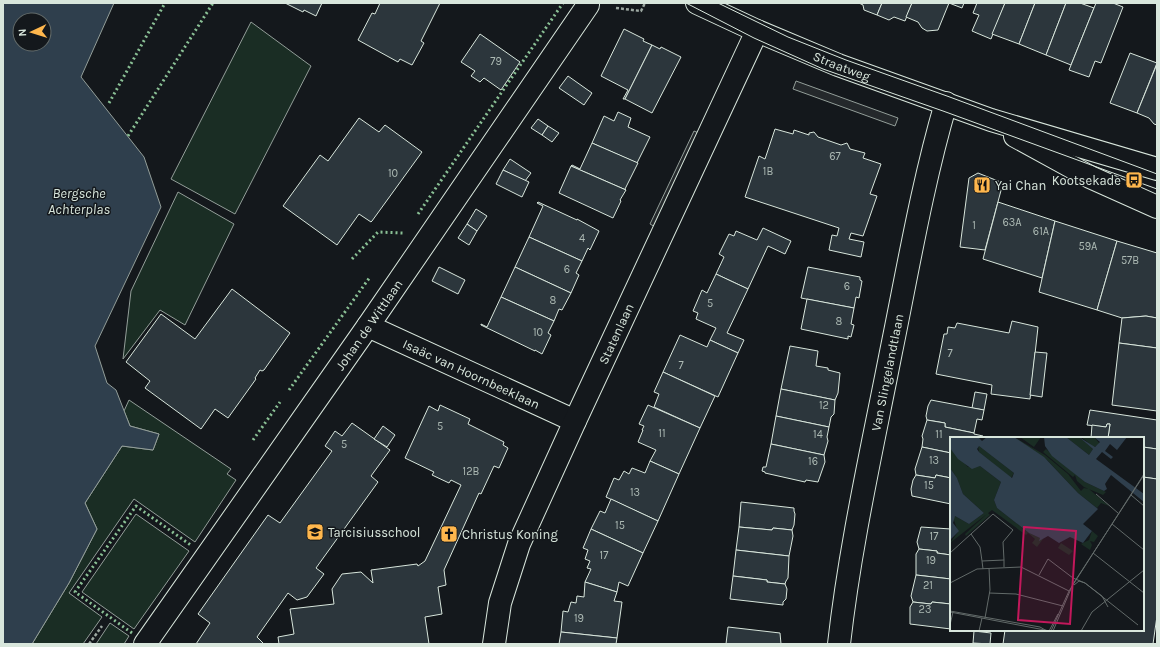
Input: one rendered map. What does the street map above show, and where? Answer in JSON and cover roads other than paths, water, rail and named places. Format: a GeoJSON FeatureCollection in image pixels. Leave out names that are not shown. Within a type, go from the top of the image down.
{"type":"FeatureCollection","features":[{"type":"Feature","properties":{"kind":"street","name":"Straatweg"},"geometry":{"type":"LineString","coordinates":[[698,3],[757,31],[838,65],[991,120],[1157,169]]}},
{"type":"Feature","properties":{"kind":"street","name":"Johan de Wittlaan"},"geometry":{"type":"LineString","coordinates":[[145,644],[368,326],[588,4]]}},
{"type":"Feature","properties":{"kind":"street","name":"Statenlaan"},"geometry":{"type":"LineString","coordinates":[[494,644],[500,603],[519,544],[574,421],[757,31]]}},
{"type":"Feature","properties":{"kind":"street","name":"Van Slingelandtlaan"},"geometry":{"type":"LineString","coordinates":[[839,644],[842,617],[861,504],[929,163],[946,103]]}},
{"type":"Feature","properties":{"kind":"street","name":"Straatweg"},"geometry":{"type":"LineString","coordinates":[[991,120],[1020,139],[1090,177],[1157,207]]}},
{"type":"Feature","properties":{"kind":"street","name":"Isaäc van Hoornbeeklaan"},"geometry":{"type":"LineString","coordinates":[[368,326],[574,421]]}},
{"type":"Feature","properties":{"kind":"water","name":"Bergsche Achterplas"},"geometry":{"type":"Polygon","coordinates":[[[3,3],[114,3],[81,77],[144,157],[161,207],[95,346],[107,383],[116,390],[130,426],[159,434],[153,450],[122,446],[85,503],[97,529],[69,583],[32,644],[3,644],[3,3]]]}},
{"type":"Feature","properties":{"kind":"tram line"},"geometry":{"type":"LineString","coordinates":[[686,3],[754,38],[823,69],[1157,189]]}},
{"type":"Feature","properties":{"kind":"tram line"},"geometry":{"type":"LineString","coordinates":[[718,3],[788,37],[846,60],[1157,174]]}},
{"type":"Feature","properties":{"kind":"place","name":"Kootsekade"},"geometry":{"type":"Point","coordinates":[1134,180]}},
{"type":"Feature","properties":{"kind":"place","name":"Yai Chan"},"geometry":{"type":"Point","coordinates":[982,185]}},
{"type":"Feature","properties":{"kind":"place","name":"Tarcisiusschool"},"geometry":{"type":"Point","coordinates":[315,532]}},
{"type":"Feature","properties":{"kind":"place","name":"Christus Koning"},"geometry":{"type":"Point","coordinates":[449,534]}}]}
